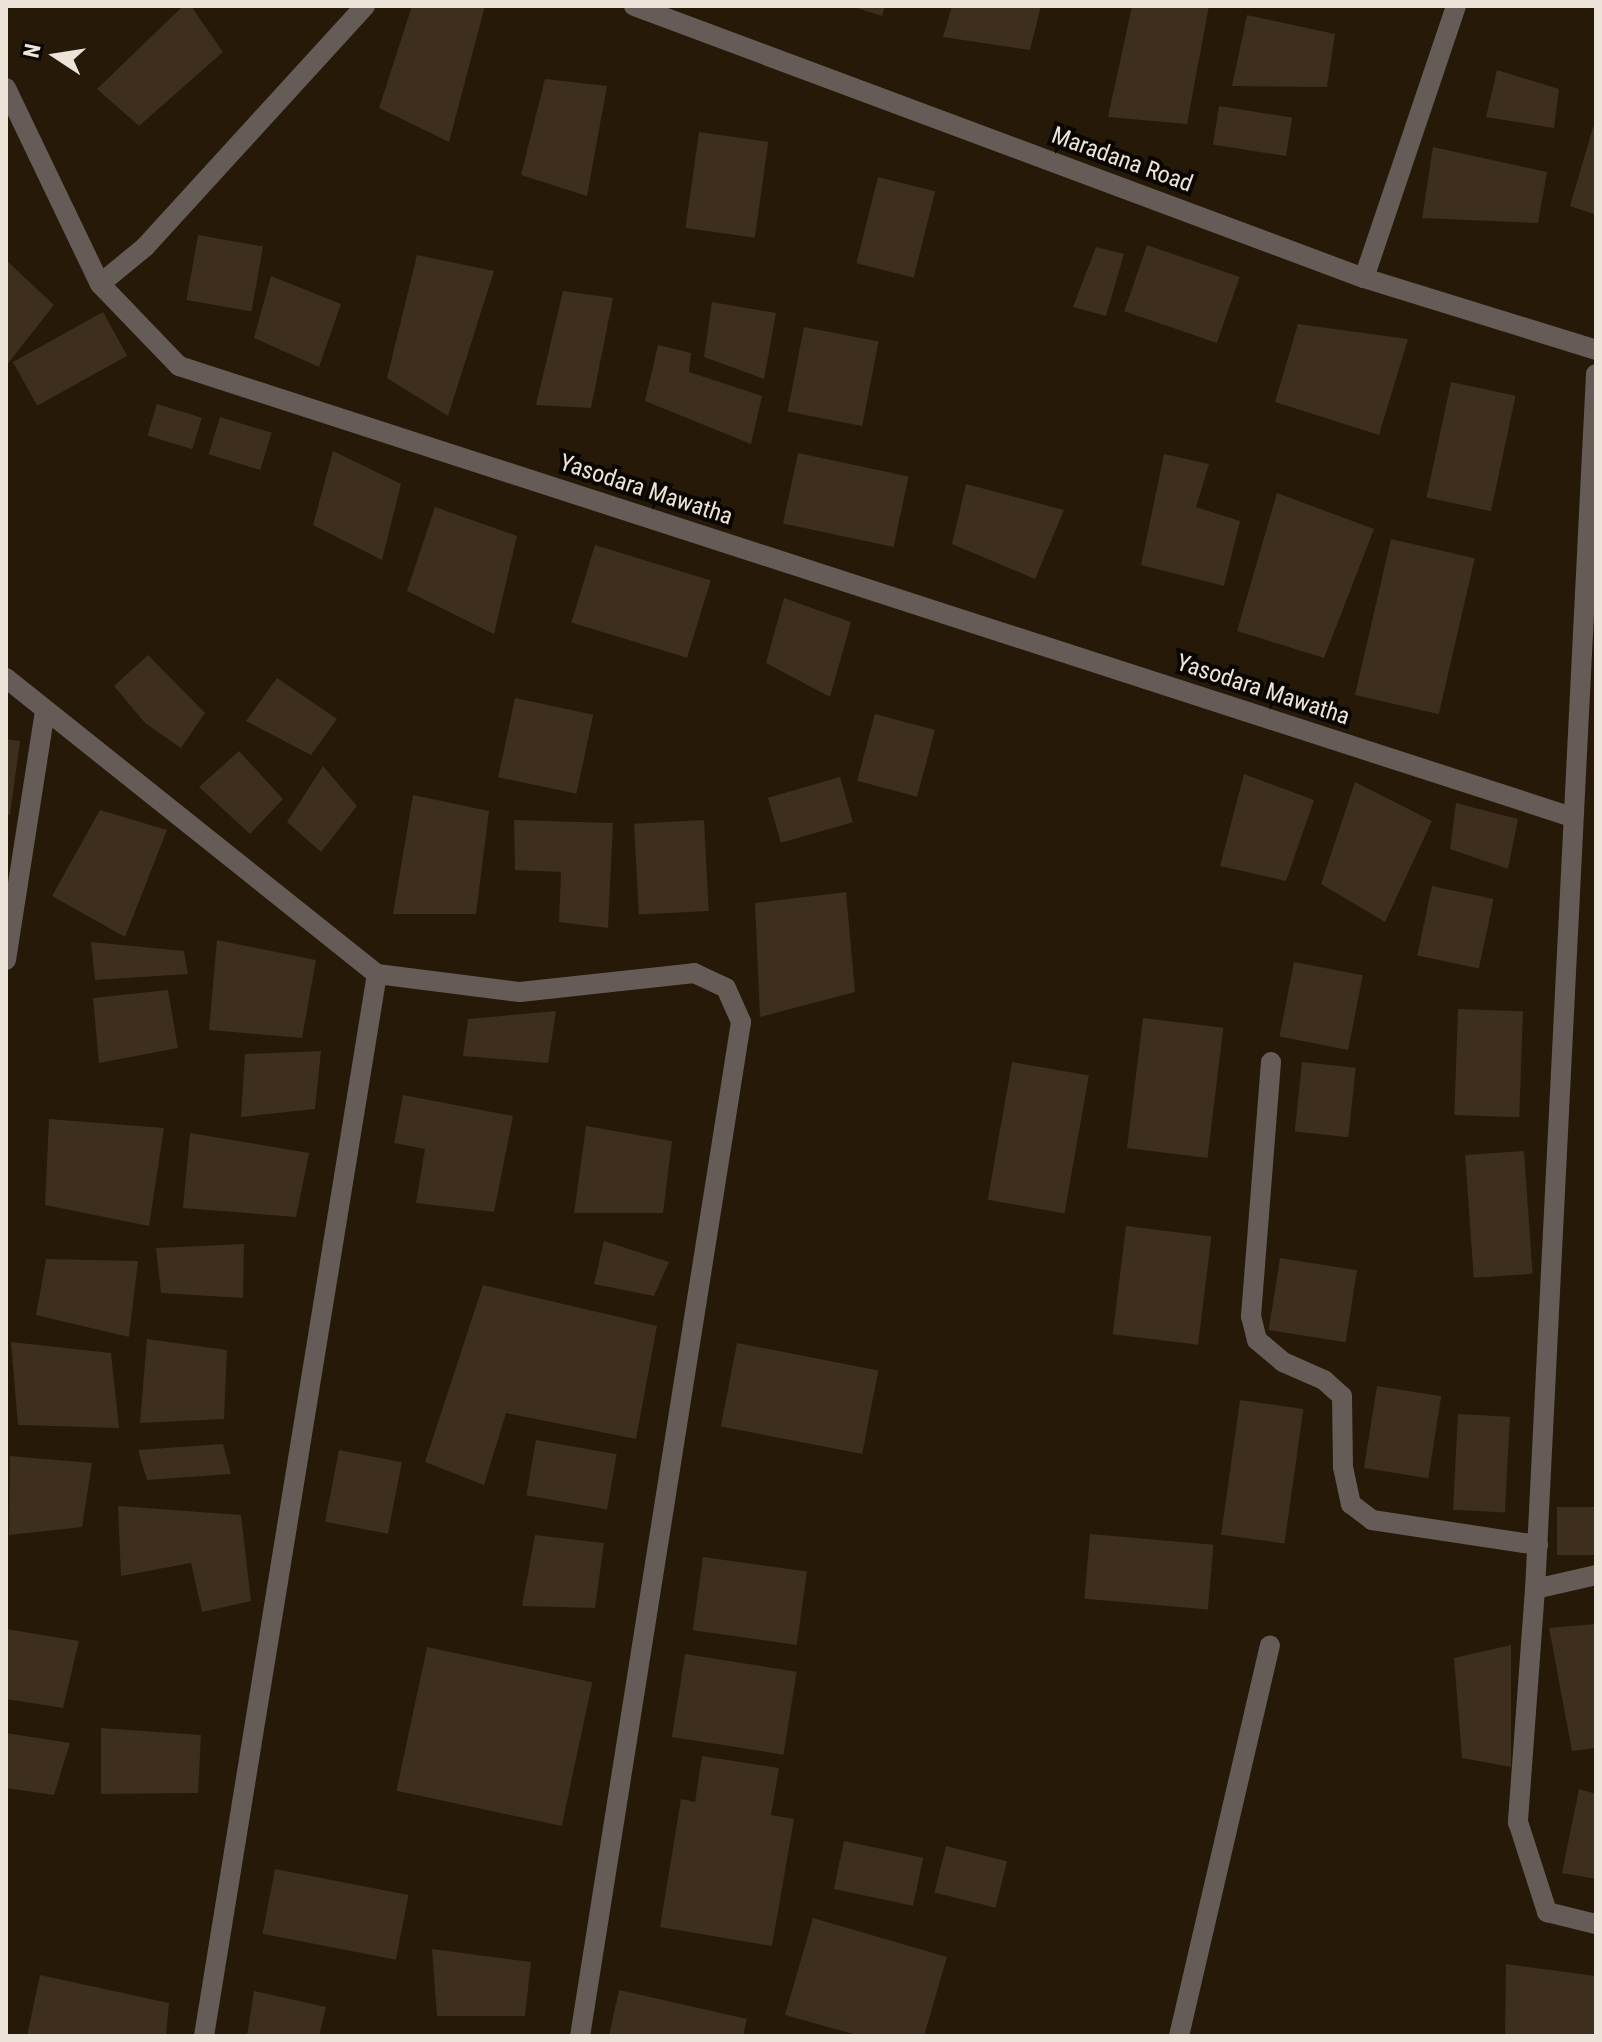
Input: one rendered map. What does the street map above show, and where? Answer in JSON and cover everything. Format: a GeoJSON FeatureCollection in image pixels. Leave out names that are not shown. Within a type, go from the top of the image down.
{"type":"FeatureCollection","features":[{"type":"Feature","properties":{"kind":"street"},"geometry":{"type":"LineString","coordinates":[[100,284],[145,247],[365,6]]}},
{"type":"Feature","properties":{"kind":"street","name":"Maradana Road"},"geometry":{"type":"LineString","coordinates":[[634,6],[1364,278],[1596,350]]}},
{"type":"Feature","properties":{"kind":"street"},"geometry":{"type":"LineString","coordinates":[[1364,278],[1456,6]]}},
{"type":"Feature","properties":{"kind":"street","name":"Yasodara Mawatha"},"geometry":{"type":"LineString","coordinates":[[6,88],[100,284],[179,366],[1572,817]]}},
{"type":"Feature","properties":{"kind":"street"},"geometry":{"type":"LineString","coordinates":[[1596,374],[1538,1545],[1518,1822],[1547,1912],[1596,1924]]}},
{"type":"Feature","properties":{"kind":"street"},"geometry":{"type":"LineString","coordinates":[[6,678],[377,974],[520,992],[694,973],[726,988],[741,1022],[580,2036]]}},
{"type":"Feature","properties":{"kind":"street"},"geometry":{"type":"LineString","coordinates":[[6,960],[45,711]]}},
{"type":"Feature","properties":{"kind":"street"},"geometry":{"type":"LineString","coordinates":[[204,2036],[377,974]]}},
{"type":"Feature","properties":{"kind":"street"},"geometry":{"type":"LineString","coordinates":[[1271,1062],[1251,1316],[1257,1340],[1283,1362],[1324,1380],[1342,1396],[1343,1467],[1351,1504],[1372,1520],[1538,1545]]}},
{"type":"Feature","properties":{"kind":"street"},"geometry":{"type":"LineString","coordinates":[[1535,1589],[1596,1575]]}},
{"type":"Feature","properties":{"kind":"street"},"geometry":{"type":"LineString","coordinates":[[1179,2036],[1270,1645]]}},
{"type":"Feature","properties":{"kind":"building"},"geometry":{"type":"Polygon","coordinates":[[[183,6],[191,6],[223,52],[139,126],[97,89],[183,6]]]}},
{"type":"Feature","properties":{"kind":"building"},"geometry":{"type":"Polygon","coordinates":[[[412,6],[485,6],[449,142],[379,108],[412,6]]]}},
{"type":"Feature","properties":{"kind":"building"},"geometry":{"type":"Polygon","coordinates":[[[850,6],[885,6],[882,16],[850,6]]]}},
{"type":"Feature","properties":{"kind":"building"},"geometry":{"type":"Polygon","coordinates":[[[952,6],[1041,6],[1030,50],[943,37],[952,6]]]}},
{"type":"Feature","properties":{"kind":"building"},"geometry":{"type":"Polygon","coordinates":[[[1132,6],[1209,6],[1187,124],[1108,117],[1132,6]]]}},
{"type":"Feature","properties":{"kind":"building"},"geometry":{"type":"Polygon","coordinates":[[[1247,15],[1335,34],[1327,87],[1232,86],[1247,15]]]}},
{"type":"Feature","properties":{"kind":"building"},"geometry":{"type":"Polygon","coordinates":[[[1497,70],[1559,89],[1554,128],[1486,117],[1497,70]]]}},
{"type":"Feature","properties":{"kind":"building"},"geometry":{"type":"Polygon","coordinates":[[[545,79],[607,86],[587,196],[521,175],[545,79]]]}},
{"type":"Feature","properties":{"kind":"building"},"geometry":{"type":"Polygon","coordinates":[[[1219,106],[1292,118],[1286,156],[1213,145],[1219,106]]]}},
{"type":"Feature","properties":{"kind":"building"},"geometry":{"type":"Polygon","coordinates":[[[1596,117],[1596,215],[1570,206],[1596,117]]]}},
{"type":"Feature","properties":{"kind":"building"},"geometry":{"type":"Polygon","coordinates":[[[699,132],[768,142],[755,238],[686,228],[699,132]]]}},
{"type":"Feature","properties":{"kind":"building"},"geometry":{"type":"Polygon","coordinates":[[[1433,147],[1547,172],[1538,223],[1422,218],[1433,147]]]}},
{"type":"Feature","properties":{"kind":"building"},"geometry":{"type":"Polygon","coordinates":[[[878,177],[935,191],[914,278],[856,263],[878,177]]]}},
{"type":"Feature","properties":{"kind":"building"},"geometry":{"type":"Polygon","coordinates":[[[198,235],[263,246],[252,311],[187,300],[198,235]]]}},
{"type":"Feature","properties":{"kind":"building"},"geometry":{"type":"Polygon","coordinates":[[[1147,245],[1240,277],[1217,343],[1124,311],[1147,245]]]}},
{"type":"Feature","properties":{"kind":"building"},"geometry":{"type":"Polygon","coordinates":[[[1096,247],[1124,254],[1106,316],[1073,307],[1096,247]]]}},
{"type":"Feature","properties":{"kind":"building"},"geometry":{"type":"Polygon","coordinates":[[[417,255],[494,271],[448,416],[387,378],[417,255]]]}},
{"type":"Feature","properties":{"kind":"building"},"geometry":{"type":"Polygon","coordinates":[[[6,260],[54,305],[6,366],[6,260]]]}},
{"type":"Feature","properties":{"kind":"building"},"geometry":{"type":"Polygon","coordinates":[[[271,276],[341,304],[319,367],[254,338],[271,276]]]}},
{"type":"Feature","properties":{"kind":"building"},"geometry":{"type":"Polygon","coordinates":[[[563,291],[613,298],[591,408],[536,405],[563,291]]]}},
{"type":"Feature","properties":{"kind":"building"},"geometry":{"type":"Polygon","coordinates":[[[712,302],[776,313],[764,379],[704,357],[712,302]]]}},
{"type":"Feature","properties":{"kind":"building"},"geometry":{"type":"Polygon","coordinates":[[[103,312],[127,356],[37,406],[13,362],[103,312]]]}},
{"type":"Feature","properties":{"kind":"building"},"geometry":{"type":"Polygon","coordinates":[[[1298,324],[1408,339],[1379,435],[1275,402],[1298,324]]]}},
{"type":"Feature","properties":{"kind":"building"},"geometry":{"type":"Polygon","coordinates":[[[804,327],[879,342],[862,426],[788,411],[804,327]]]}},
{"type":"Feature","properties":{"kind":"building"},"geometry":{"type":"Polygon","coordinates":[[[658,345],[691,353],[689,372],[762,396],[751,444],[645,401],[658,345]]]}},
{"type":"Feature","properties":{"kind":"building"},"geometry":{"type":"Polygon","coordinates":[[[1451,382],[1516,396],[1491,511],[1426,497],[1451,382]]]}},
{"type":"Feature","properties":{"kind":"building"},"geometry":{"type":"Polygon","coordinates":[[[157,404],[202,418],[192,449],[147,436],[157,404]]]}},
{"type":"Feature","properties":{"kind":"building"},"geometry":{"type":"Polygon","coordinates":[[[220,417],[272,433],[260,470],[209,454],[220,417]]]}},
{"type":"Feature","properties":{"kind":"building"},"geometry":{"type":"Polygon","coordinates":[[[333,451],[401,484],[382,560],[313,525],[333,451]]]}},
{"type":"Feature","properties":{"kind":"building"},"geometry":{"type":"Polygon","coordinates":[[[798,453],[909,476],[894,547],[783,523],[798,453]]]}},
{"type":"Feature","properties":{"kind":"building"},"geometry":{"type":"Polygon","coordinates":[[[1164,454],[1209,464],[1196,507],[1240,521],[1224,586],[1141,565],[1164,454]]]}},
{"type":"Feature","properties":{"kind":"building"},"geometry":{"type":"Polygon","coordinates":[[[966,484],[1064,510],[1035,579],[952,544],[966,484]]]}},
{"type":"Feature","properties":{"kind":"building"},"geometry":{"type":"Polygon","coordinates":[[[1277,493],[1374,529],[1324,658],[1237,631],[1277,493]]]}},
{"type":"Feature","properties":{"kind":"building"},"geometry":{"type":"Polygon","coordinates":[[[435,507],[517,536],[494,634],[407,591],[435,507]]]}},
{"type":"Feature","properties":{"kind":"building"},"geometry":{"type":"Polygon","coordinates":[[[1391,539],[1475,558],[1439,714],[1355,695],[1391,539]]]}},
{"type":"Feature","properties":{"kind":"building"},"geometry":{"type":"Polygon","coordinates":[[[595,545],[711,580],[687,658],[571,622],[595,545]]]}},
{"type":"Feature","properties":{"kind":"building"},"geometry":{"type":"Polygon","coordinates":[[[784,598],[851,622],[830,697],[766,663],[784,598]]]}},
{"type":"Feature","properties":{"kind":"building"},"geometry":{"type":"Polygon","coordinates":[[[148,655],[205,713],[181,748],[145,723],[114,686],[148,655]]]}},
{"type":"Feature","properties":{"kind":"building"},"geometry":{"type":"Polygon","coordinates":[[[277,678],[337,719],[311,755],[246,721],[277,678]]]}},
{"type":"Feature","properties":{"kind":"building"},"geometry":{"type":"Polygon","coordinates":[[[515,698],[593,715],[576,794],[498,777],[515,698]]]}},
{"type":"Feature","properties":{"kind":"building"},"geometry":{"type":"Polygon","coordinates":[[[875,714],[935,730],[917,797],[857,781],[875,714]]]}},
{"type":"Feature","properties":{"kind":"building"},"geometry":{"type":"Polygon","coordinates":[[[6,739],[20,741],[10,815],[6,814],[6,739]]]}},
{"type":"Feature","properties":{"kind":"building"},"geometry":{"type":"Polygon","coordinates":[[[239,751],[283,799],[250,834],[199,787],[239,751]]]}},
{"type":"Feature","properties":{"kind":"building"},"geometry":{"type":"Polygon","coordinates":[[[323,766],[357,806],[321,852],[287,822],[323,766]]]}},
{"type":"Feature","properties":{"kind":"building"},"geometry":{"type":"Polygon","coordinates":[[[1244,774],[1314,800],[1286,881],[1220,866],[1244,774]]]}},
{"type":"Feature","properties":{"kind":"building"},"geometry":{"type":"Polygon","coordinates":[[[840,777],[853,822],[781,843],[768,798],[840,777]]]}},
{"type":"Feature","properties":{"kind":"building"},"geometry":{"type":"Polygon","coordinates":[[[1355,782],[1432,821],[1385,922],[1321,884],[1355,782]]]}},
{"type":"Feature","properties":{"kind":"building"},"geometry":{"type":"Polygon","coordinates":[[[413,795],[489,811],[476,914],[393,914],[413,795]]]}},
{"type":"Feature","properties":{"kind":"building"},"geometry":{"type":"Polygon","coordinates":[[[1456,803],[1518,819],[1508,869],[1450,849],[1456,803]]]}},
{"type":"Feature","properties":{"kind":"building"},"geometry":{"type":"Polygon","coordinates":[[[100,810],[167,830],[125,937],[52,896],[100,810]]]}},
{"type":"Feature","properties":{"kind":"building"},"geometry":{"type":"Polygon","coordinates":[[[514,820],[613,823],[608,928],[559,922],[561,872],[515,870],[514,820]]]}},
{"type":"Feature","properties":{"kind":"building"},"geometry":{"type":"Polygon","coordinates":[[[704,820],[709,911],[639,915],[634,824],[704,820]]]}},
{"type":"Feature","properties":{"kind":"building"},"geometry":{"type":"Polygon","coordinates":[[[1432,886],[1494,899],[1479,969],[1417,955],[1432,886]]]}},
{"type":"Feature","properties":{"kind":"building"},"geometry":{"type":"Polygon","coordinates":[[[846,892],[855,992],[760,1017],[755,903],[846,892]]]}},
{"type":"Feature","properties":{"kind":"building"},"geometry":{"type":"Polygon","coordinates":[[[217,940],[316,960],[302,1038],[209,1030],[217,940]]]}},
{"type":"Feature","properties":{"kind":"building"},"geometry":{"type":"Polygon","coordinates":[[[91,942],[184,951],[188,974],[95,980],[91,942]]]}},
{"type":"Feature","properties":{"kind":"building"},"geometry":{"type":"Polygon","coordinates":[[[1294,962],[1363,975],[1348,1050],[1279,1037],[1294,962]]]}},
{"type":"Feature","properties":{"kind":"building"},"geometry":{"type":"Polygon","coordinates":[[[168,990],[178,1048],[99,1063],[93,998],[168,990]]]}},
{"type":"Feature","properties":{"kind":"building"},"geometry":{"type":"Polygon","coordinates":[[[1458,1009],[1523,1011],[1519,1117],[1454,1115],[1458,1009]]]}},
{"type":"Feature","properties":{"kind":"building"},"geometry":{"type":"Polygon","coordinates":[[[556,1011],[548,1063],[463,1056],[468,1019],[556,1011]]]}},
{"type":"Feature","properties":{"kind":"building"},"geometry":{"type":"Polygon","coordinates":[[[1143,1018],[1223,1028],[1207,1158],[1127,1148],[1143,1018]]]}},
{"type":"Feature","properties":{"kind":"building"},"geometry":{"type":"Polygon","coordinates":[[[321,1051],[315,1109],[241,1117],[245,1054],[321,1051]]]}},
{"type":"Feature","properties":{"kind":"building"},"geometry":{"type":"Polygon","coordinates":[[[1012,1062],[1089,1076],[1065,1213],[988,1200],[1012,1062]]]}},
{"type":"Feature","properties":{"kind":"building"},"geometry":{"type":"Polygon","coordinates":[[[1302,1062],[1356,1068],[1348,1137],[1295,1132],[1302,1062]]]}},
{"type":"Feature","properties":{"kind":"building"},"geometry":{"type":"Polygon","coordinates":[[[403,1095],[513,1116],[494,1212],[416,1203],[425,1149],[394,1143],[403,1095]]]}},
{"type":"Feature","properties":{"kind":"building"},"geometry":{"type":"Polygon","coordinates":[[[49,1119],[164,1128],[149,1226],[45,1205],[49,1119]]]}},
{"type":"Feature","properties":{"kind":"building"},"geometry":{"type":"Polygon","coordinates":[[[586,1126],[672,1141],[663,1213],[574,1213],[586,1126]]]}},
{"type":"Feature","properties":{"kind":"building"},"geometry":{"type":"Polygon","coordinates":[[[190,1133],[309,1153],[296,1217],[183,1208],[190,1133]]]}},
{"type":"Feature","properties":{"kind":"building"},"geometry":{"type":"Polygon","coordinates":[[[1524,1151],[1533,1274],[1474,1278],[1465,1155],[1524,1151]]]}},
{"type":"Feature","properties":{"kind":"building"},"geometry":{"type":"Polygon","coordinates":[[[1126,1226],[1211,1236],[1198,1345],[1113,1334],[1126,1226]]]}},
{"type":"Feature","properties":{"kind":"building"},"geometry":{"type":"Polygon","coordinates":[[[604,1241],[669,1262],[654,1296],[594,1284],[604,1241]]]}},
{"type":"Feature","properties":{"kind":"building"},"geometry":{"type":"Polygon","coordinates":[[[244,1244],[243,1298],[161,1293],[156,1248],[244,1244]]]}},
{"type":"Feature","properties":{"kind":"building"},"geometry":{"type":"Polygon","coordinates":[[[1280,1258],[1357,1270],[1346,1342],[1269,1330],[1280,1258]]]}},
{"type":"Feature","properties":{"kind":"building"},"geometry":{"type":"Polygon","coordinates":[[[46,1259],[138,1261],[129,1337],[36,1315],[46,1259]]]}},
{"type":"Feature","properties":{"kind":"building"},"geometry":{"type":"Polygon","coordinates":[[[483,1285],[657,1326],[636,1439],[506,1413],[484,1485],[425,1462],[483,1285]]]}},
{"type":"Feature","properties":{"kind":"building"},"geometry":{"type":"Polygon","coordinates":[[[147,1339],[227,1350],[224,1419],[140,1423],[147,1339]]]}},
{"type":"Feature","properties":{"kind":"building"},"geometry":{"type":"Polygon","coordinates":[[[11,1342],[111,1353],[119,1428],[18,1425],[11,1342]]]}},
{"type":"Feature","properties":{"kind":"building"},"geometry":{"type":"Polygon","coordinates":[[[737,1343],[878,1370],[862,1454],[721,1426],[737,1343]]]}},
{"type":"Feature","properties":{"kind":"building"},"geometry":{"type":"Polygon","coordinates":[[[1377,1386],[1441,1396],[1428,1478],[1364,1468],[1377,1386]]]}},
{"type":"Feature","properties":{"kind":"building"},"geometry":{"type":"Polygon","coordinates":[[[1240,1400],[1303,1409],[1284,1544],[1221,1535],[1240,1400]]]}},
{"type":"Feature","properties":{"kind":"building"},"geometry":{"type":"Polygon","coordinates":[[[1458,1414],[1510,1417],[1505,1513],[1453,1510],[1458,1414]]]}},
{"type":"Feature","properties":{"kind":"building"},"geometry":{"type":"Polygon","coordinates":[[[536,1440],[617,1454],[607,1509],[526,1495],[536,1440]]]}},
{"type":"Feature","properties":{"kind":"building"},"geometry":{"type":"Polygon","coordinates":[[[223,1444],[231,1474],[147,1480],[138,1450],[223,1444]]]}},
{"type":"Feature","properties":{"kind":"building"},"geometry":{"type":"Polygon","coordinates":[[[339,1450],[402,1462],[388,1534],[325,1522],[339,1450]]]}},
{"type":"Feature","properties":{"kind":"building"},"geometry":{"type":"Polygon","coordinates":[[[10,1456],[92,1463],[82,1527],[9,1535],[10,1456]]]}},
{"type":"Feature","properties":{"kind":"building"},"geometry":{"type":"Polygon","coordinates":[[[118,1506],[241,1515],[251,1601],[202,1612],[191,1563],[121,1576],[118,1506]]]}},
{"type":"Feature","properties":{"kind":"building"},"geometry":{"type":"Polygon","coordinates":[[[1557,1507],[1596,1507],[1596,1555],[1557,1555],[1557,1507]]]}},
{"type":"Feature","properties":{"kind":"building"},"geometry":{"type":"Polygon","coordinates":[[[1090,1534],[1214,1545],[1208,1610],[1084,1599],[1090,1534]]]}},
{"type":"Feature","properties":{"kind":"building"},"geometry":{"type":"Polygon","coordinates":[[[535,1535],[604,1543],[595,1608],[522,1606],[535,1535]]]}},
{"type":"Feature","properties":{"kind":"building"},"geometry":{"type":"Polygon","coordinates":[[[703,1557],[807,1572],[797,1645],[693,1630],[703,1557]]]}},
{"type":"Feature","properties":{"kind":"building"},"geometry":{"type":"Polygon","coordinates":[[[1596,1624],[1596,1748],[1572,1751],[1549,1628],[1596,1624]]]}},
{"type":"Feature","properties":{"kind":"building"},"geometry":{"type":"Polygon","coordinates":[[[6,1629],[79,1641],[63,1708],[6,1699],[6,1629]]]}},
{"type":"Feature","properties":{"kind":"building"},"geometry":{"type":"Polygon","coordinates":[[[1511,1645],[1511,1767],[1462,1758],[1454,1658],[1511,1645]]]}},
{"type":"Feature","properties":{"kind":"building"},"geometry":{"type":"Polygon","coordinates":[[[427,1647],[592,1682],[562,1826],[396,1791],[427,1647]]]}},
{"type":"Feature","properties":{"kind":"building"},"geometry":{"type":"Polygon","coordinates":[[[685,1654],[797,1672],[783,1755],[672,1737],[685,1654]]]}},
{"type":"Feature","properties":{"kind":"building"},"geometry":{"type":"Polygon","coordinates":[[[101,1728],[201,1735],[198,1793],[101,1794],[101,1728]]]}},
{"type":"Feature","properties":{"kind":"building"},"geometry":{"type":"Polygon","coordinates":[[[6,1733],[70,1743],[54,1795],[6,1788],[6,1733]]]}},
{"type":"Feature","properties":{"kind":"building"},"geometry":{"type":"Polygon","coordinates":[[[702,1756],[779,1768],[771,1815],[794,1819],[772,1946],[660,1927],[681,1799],[695,1802],[702,1756]]]}},
{"type":"Feature","properties":{"kind":"building"},"geometry":{"type":"Polygon","coordinates":[[[1579,1789],[1596,1794],[1596,1879],[1562,1873],[1579,1789]]]}},
{"type":"Feature","properties":{"kind":"building"},"geometry":{"type":"Polygon","coordinates":[[[844,1841],[923,1858],[913,1906],[834,1889],[844,1841]]]}},
{"type":"Feature","properties":{"kind":"building"},"geometry":{"type":"Polygon","coordinates":[[[946,1846],[1007,1861],[996,1908],[934,1893],[946,1846]]]}},
{"type":"Feature","properties":{"kind":"building"},"geometry":{"type":"Polygon","coordinates":[[[275,1869],[409,1895],[396,1960],[262,1934],[275,1869]]]}},
{"type":"Feature","properties":{"kind":"building"},"geometry":{"type":"Polygon","coordinates":[[[813,1918],[947,1957],[924,2036],[860,2036],[785,2015],[813,1918]]]}},
{"type":"Feature","properties":{"kind":"building"},"geometry":{"type":"Polygon","coordinates":[[[432,1949],[531,1962],[525,2016],[437,2016],[432,1949]]]}},
{"type":"Feature","properties":{"kind":"building"},"geometry":{"type":"Polygon","coordinates":[[[1506,1964],[1596,1976],[1594,2036],[1505,2036],[1506,1964]]]}},
{"type":"Feature","properties":{"kind":"building"},"geometry":{"type":"Polygon","coordinates":[[[40,1975],[169,2003],[166,2036],[27,2036],[40,1975]]]}},
{"type":"Feature","properties":{"kind":"building"},"geometry":{"type":"Polygon","coordinates":[[[619,1990],[747,2019],[743,2036],[609,2036],[619,1990]]]}},
{"type":"Feature","properties":{"kind":"building"},"geometry":{"type":"Polygon","coordinates":[[[254,1991],[326,2007],[319,2036],[247,2036],[254,1991]]]}}]}
